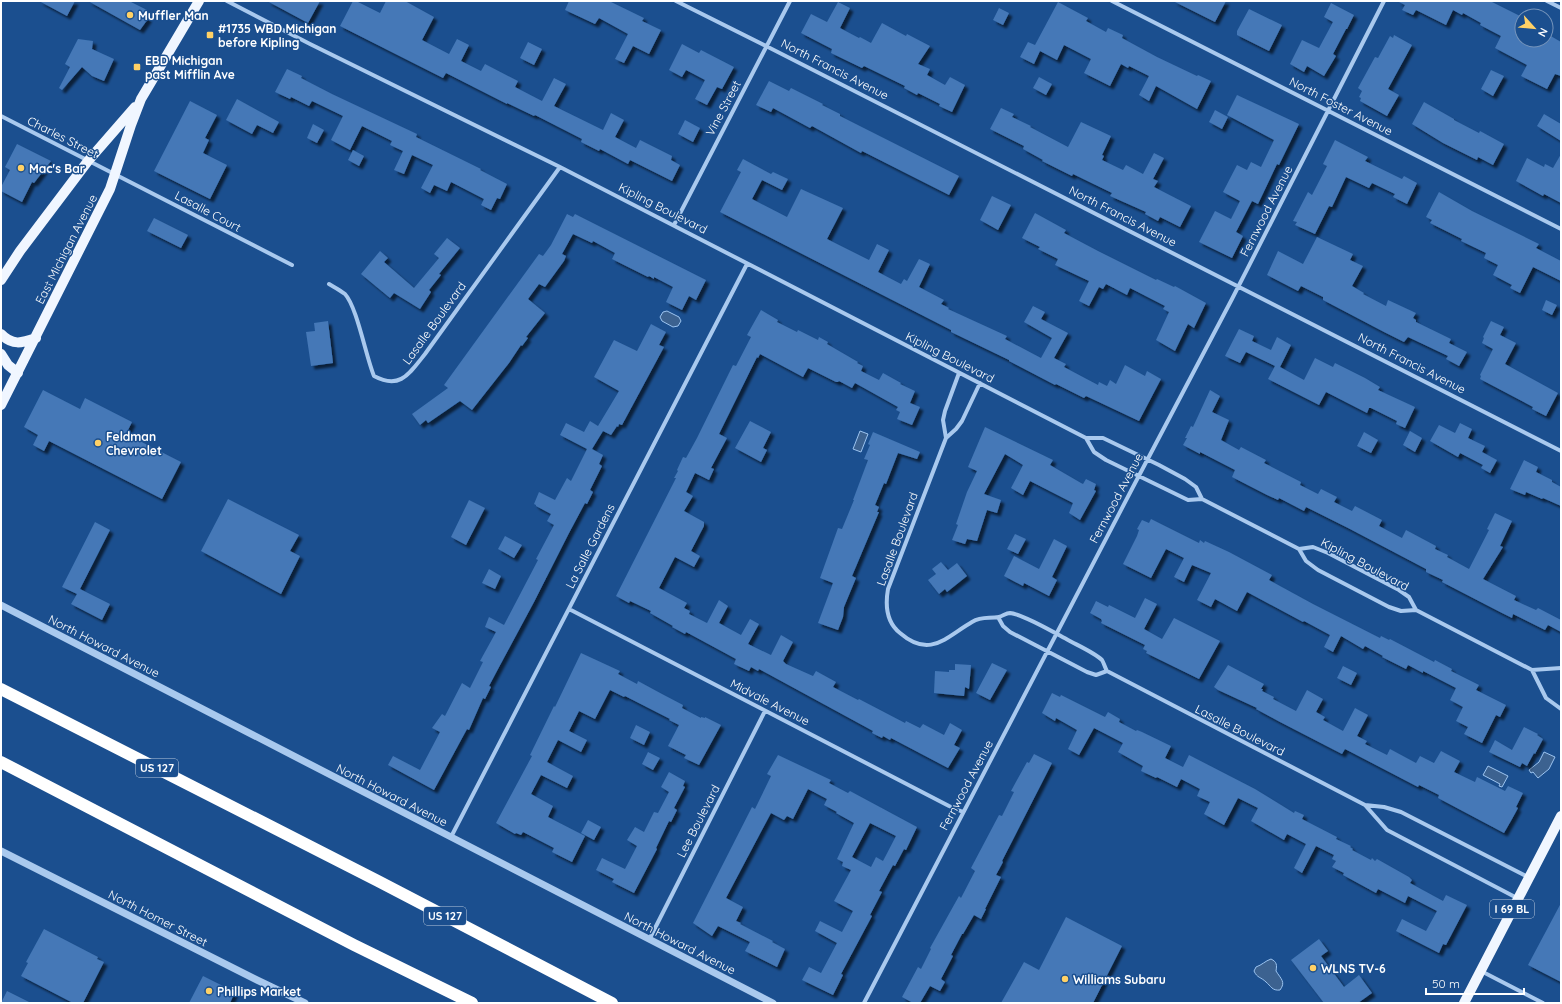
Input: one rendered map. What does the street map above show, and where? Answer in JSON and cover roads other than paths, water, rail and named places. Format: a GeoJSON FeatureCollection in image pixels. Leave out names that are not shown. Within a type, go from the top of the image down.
{"type":"FeatureCollection","features":[{"type":"Feature","properties":{"kind":"highway","name":"US 127"},"geometry":{"type":"LineString","coordinates":[[1,689],[312,847],[612,1003]]}},
{"type":"Feature","properties":{"kind":"highway"},"geometry":{"type":"LineString","coordinates":[[1,762],[354,945],[472,1003]]}},
{"type":"Feature","properties":{"kind":"highway"},"geometry":{"type":"LineString","coordinates":[[571,982],[620,1003]]}},
{"type":"Feature","properties":{"kind":"main road","name":"East Michigan Avenue"},"geometry":{"type":"LineString","coordinates":[[1,405],[110,189],[141,99],[199,1]]}},
{"type":"Feature","properties":{"kind":"main road","name":"East Michigan Avenue"},"geometry":{"type":"LineString","coordinates":[[1,280],[20,251],[88,161],[141,99]]}},
{"type":"Feature","properties":{"kind":"main road"},"geometry":{"type":"LineString","coordinates":[[1,334],[14,343],[22,343],[36,338]]}},
{"type":"Feature","properties":{"kind":"main road"},"geometry":{"type":"LineString","coordinates":[[1,354],[8,365],[18,373]]}},
{"type":"Feature","properties":{"kind":"main road","name":"I 69 BL"},"geometry":{"type":"LineString","coordinates":[[1464,1003],[1529,878],[1558,827],[1561,816]]}},
{"type":"Feature","properties":{"kind":"street","name":"Kipling Boulevard"},"geometry":{"type":"LineString","coordinates":[[227,1],[310,44],[560,167],[1086,438],[1103,438],[1185,479],[1196,487],[1202,499]]}},
{"type":"Feature","properties":{"kind":"street","name":"North Francis Avenue"},"geometry":{"type":"LineString","coordinates":[[676,1],[1561,451]]}},
{"type":"Feature","properties":{"kind":"street","name":"Vine Street"},"geometry":{"type":"LineString","coordinates":[[674,225],[790,1]]}},
{"type":"Feature","properties":{"kind":"street","name":"North Foster Avenue"},"geometry":{"type":"LineString","coordinates":[[1112,1],[1561,229]]}},
{"type":"Feature","properties":{"kind":"street","name":"Fernwood Avenue"},"geometry":{"type":"LineString","coordinates":[[864,1003],[1239,286],[1384,1]]}},
{"type":"Feature","properties":{"kind":"street"},"geometry":{"type":"LineString","coordinates":[[1547,1],[1561,8]]}},
{"type":"Feature","properties":{"kind":"street","name":"Charles Street"},"geometry":{"type":"LineString","coordinates":[[1,116],[115,175]]}},
{"type":"Feature","properties":{"kind":"street","name":"Lasalle Boulevard"},"geometry":{"type":"LineString","coordinates":[[329,284],[345,295],[353,309],[368,362],[374,376],[384,382],[393,382],[407,376],[425,354],[560,167]]}},
{"type":"Feature","properties":{"kind":"street","name":"Lasalle Court"},"geometry":{"type":"LineString","coordinates":[[115,175],[292,265]]}},
{"type":"Feature","properties":{"kind":"street","name":"La Salle Gardens"},"geometry":{"type":"LineString","coordinates":[[451,838],[747,264]]}},
{"type":"Feature","properties":{"kind":"street","name":"Lasalle Boulevard"},"geometry":{"type":"LineString","coordinates":[[946,438],[943,420],[959,373]]}},
{"type":"Feature","properties":{"kind":"street","name":"Lasalle Boulevard"},"geometry":{"type":"LineString","coordinates":[[980,383],[962,421],[946,438],[888,589],[886,605],[889,620],[896,630],[908,640],[920,644],[935,644],[949,638],[973,621],[986,617],[998,617],[1009,613],[1018,615],[1057,634],[1096,656],[1102,661],[1107,671],[1365,806],[1388,830],[1518,899]]}},
{"type":"Feature","properties":{"kind":"street","name":"Kipling Boulevard"},"geometry":{"type":"LineString","coordinates":[[1086,438],[1094,452],[1106,460],[1188,500],[1202,499],[1299,549],[1306,561],[1318,570],[1382,603],[1401,611],[1416,610],[1532,670]]}},
{"type":"Feature","properties":{"kind":"street","name":"Kipling Boulevard"},"geometry":{"type":"LineString","coordinates":[[1299,549],[1313,547],[1328,553],[1399,590],[1409,597],[1416,610]]}},
{"type":"Feature","properties":{"kind":"street","name":"North Howard Avenue"},"geometry":{"type":"LineString","coordinates":[[1,605],[773,1003]]}},
{"type":"Feature","properties":{"kind":"street","name":"Midvale Avenue"},"geometry":{"type":"LineString","coordinates":[[569,609],[963,812]]}},
{"type":"Feature","properties":{"kind":"street"},"geometry":{"type":"LineString","coordinates":[[998,617],[1003,626],[1010,632],[1087,672],[1096,675],[1107,671]]}},
{"type":"Feature","properties":{"kind":"street"},"geometry":{"type":"LineString","coordinates":[[1561,668],[1532,670],[1546,698],[1561,709]]}},
{"type":"Feature","properties":{"kind":"street","name":"Lee Boulevard"},"geometry":{"type":"LineString","coordinates":[[649,940],[766,711]]}},
{"type":"Feature","properties":{"kind":"street","name":"Lasalle Boulevard"},"geometry":{"type":"LineString","coordinates":[[1365,806],[1384,807],[1401,812],[1529,878]]}},
{"type":"Feature","properties":{"kind":"street","name":"North Homer Street"},"geometry":{"type":"LineString","coordinates":[[1,851],[305,1003]]}},
{"type":"Feature","properties":{"kind":"street"},"geometry":{"type":"LineString","coordinates":[[1481,971],[1543,1003]]}},
{"type":"Feature","properties":{"kind":"water"},"geometry":{"type":"Polygon","coordinates":[[[667,311],[679,317],[681,321],[678,326],[673,327],[662,321],[660,317],[663,312],[667,311]]]}},
{"type":"Feature","properties":{"kind":"water"},"geometry":{"type":"Polygon","coordinates":[[[860,431],[868,434],[861,452],[853,449],[860,431]]]}},
{"type":"Feature","properties":{"kind":"water"},"geometry":{"type":"Polygon","coordinates":[[[1544,752],[1555,757],[1549,769],[1538,778],[1529,770],[1539,762],[1544,752]]]}},
{"type":"Feature","properties":{"kind":"water"},"geometry":{"type":"Polygon","coordinates":[[[1488,766],[1508,776],[1502,787],[1499,786],[1500,784],[1483,775],[1488,766]]]}},
{"type":"Feature","properties":{"kind":"water"},"geometry":{"type":"Polygon","coordinates":[[[1271,959],[1276,965],[1276,971],[1283,983],[1280,990],[1275,990],[1272,988],[1256,975],[1254,971],[1256,967],[1271,959]]]}},
{"type":"Feature","properties":{"kind":"place","name":"Muffler Man"},"geometry":{"type":"Point","coordinates":[130,15]}},
{"type":"Feature","properties":{"kind":"place","name":"#1735 WBD Michigan before Kipling"},"geometry":{"type":"Point","coordinates":[210,35]}},
{"type":"Feature","properties":{"kind":"place","name":"EBD Michigan past Mifflin Ave"},"geometry":{"type":"Point","coordinates":[137,67]}},
{"type":"Feature","properties":{"kind":"place","name":"Mac's Bar"},"geometry":{"type":"Point","coordinates":[21,168]}},
{"type":"Feature","properties":{"kind":"place","name":"Feldman Chevrolet"},"geometry":{"type":"Point","coordinates":[98,443]}},
{"type":"Feature","properties":{"kind":"place","name":"WLNS TV-6"},"geometry":{"type":"Point","coordinates":[1313,968]}},
{"type":"Feature","properties":{"kind":"place","name":"Williams Subaru"},"geometry":{"type":"Point","coordinates":[1065,979]}},
{"type":"Feature","properties":{"kind":"place","name":"Phillips Market"},"geometry":{"type":"Point","coordinates":[209,991]}}]}
